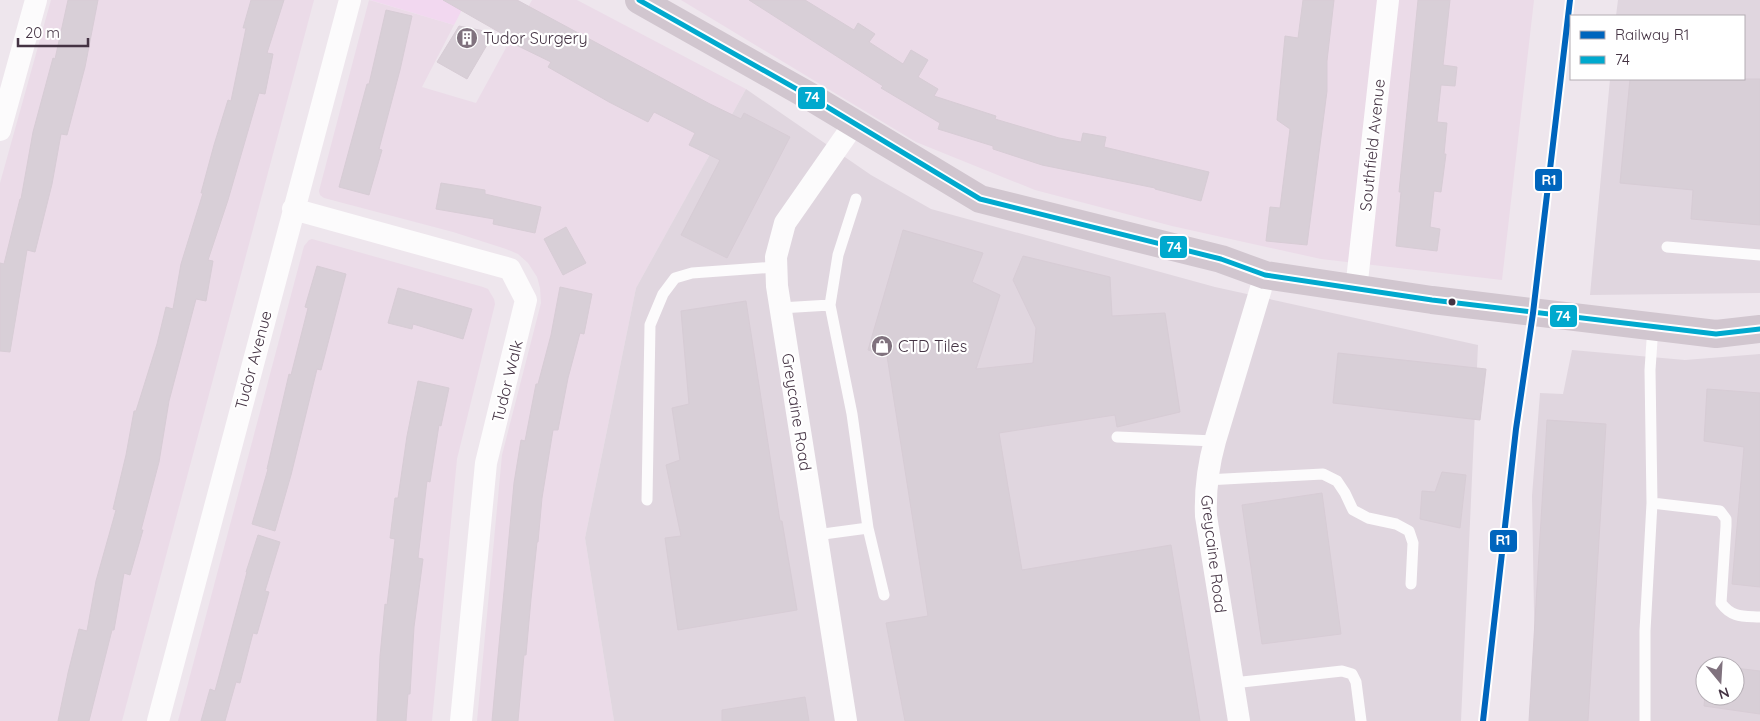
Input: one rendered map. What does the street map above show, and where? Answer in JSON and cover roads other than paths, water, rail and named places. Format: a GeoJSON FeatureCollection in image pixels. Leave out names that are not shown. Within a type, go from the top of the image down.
{"type":"FeatureCollection","features":[{"type":"Feature","properties":{"kind":"street"},"geometry":{"type":"LineString","coordinates":[[0,130],[36,0]]}},
{"type":"Feature","properties":{"kind":"street","name":"Tudor Avenue"},"geometry":{"type":"LineString","coordinates":[[158,721],[350,0]]}},
{"type":"Feature","properties":{"kind":"street"},"geometry":{"type":"LineString","coordinates":[[639,0],[809,96],[980,199],[1221,259],[1265,275],[1356,290],[1716,334],[1760,329]]}},
{"type":"Feature","properties":{"kind":"street","name":"Southfield Avenue"},"geometry":{"type":"LineString","coordinates":[[1356,290],[1388,0]]}},
{"type":"Feature","properties":{"kind":"street","name":"Greycaine Road"},"geometry":{"type":"LineString","coordinates":[[846,721],[776,286],[776,256],[785,223],[854,124]]}},
{"type":"Feature","properties":{"kind":"street","name":"Tudor Walk"},"geometry":{"type":"LineString","coordinates":[[293,209],[510,269],[526,300],[486,463],[461,721]]}},
{"type":"Feature","properties":{"kind":"street","name":"Greycaine Road"},"geometry":{"type":"LineString","coordinates":[[1239,721],[1206,516],[1205,491],[1209,462],[1265,275]]}},
{"type":"Feature","properties":{"kind":"lane"},"geometry":{"type":"LineString","coordinates":[[856,199],[838,255],[830,305],[852,414],[868,528],[884,595]]}},
{"type":"Feature","properties":{"kind":"lane"},"geometry":{"type":"LineString","coordinates":[[1667,247],[1760,255]]}},
{"type":"Feature","properties":{"kind":"lane"},"geometry":{"type":"LineString","coordinates":[[647,500],[650,325],[663,294],[675,278],[692,273],[776,267]]}},
{"type":"Feature","properties":{"kind":"lane"},"geometry":{"type":"LineString","coordinates":[[780,308],[830,305]]}},
{"type":"Feature","properties":{"kind":"lane"},"geometry":{"type":"LineString","coordinates":[[1645,721],[1645,631],[1652,503],[1650,370],[1653,326]]}},
{"type":"Feature","properties":{"kind":"lane"},"geometry":{"type":"LineString","coordinates":[[1117,437],[1215,441]]}},
{"type":"Feature","properties":{"kind":"lane"},"geometry":{"type":"LineString","coordinates":[[1206,480],[1323,474],[1337,481],[1352,510],[1368,518],[1396,524],[1409,531],[1413,543],[1410,584]]}},
{"type":"Feature","properties":{"kind":"lane"},"geometry":{"type":"LineString","coordinates":[[1652,503],[1720,511],[1726,519],[1721,603],[1728,612],[1736,615],[1760,617]]}},
{"type":"Feature","properties":{"kind":"lane"},"geometry":{"type":"LineString","coordinates":[[816,535],[868,528]]}},
{"type":"Feature","properties":{"kind":"lane"},"geometry":{"type":"LineString","coordinates":[[1232,683],[1342,671],[1352,674],[1356,682],[1361,721]]}},
{"type":"Feature","properties":{"kind":"rail line","name":"R1"},"geometry":{"type":"LineString","coordinates":[[1483,721],[1516,429],[1533,313],[1570,0]]}},
{"type":"Feature","properties":{"kind":"place","name":"Tudor Surgery"},"geometry":{"type":"Point","coordinates":[467,38]}},
{"type":"Feature","properties":{"kind":"place","name":"CTD Tiles"},"geometry":{"type":"Point","coordinates":[882,346]}}]}
